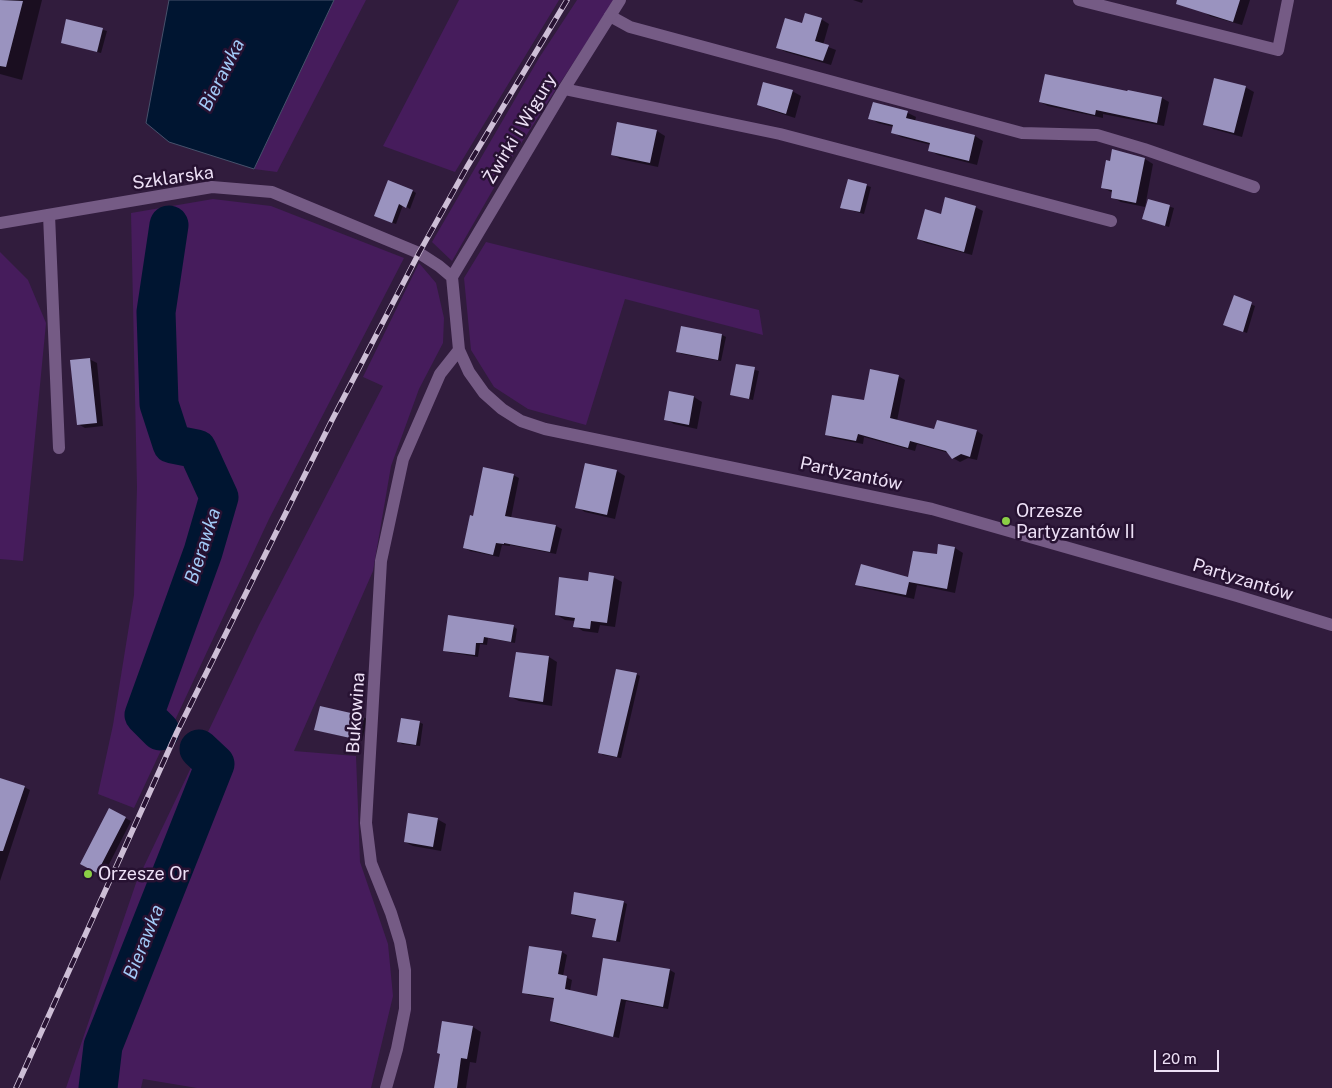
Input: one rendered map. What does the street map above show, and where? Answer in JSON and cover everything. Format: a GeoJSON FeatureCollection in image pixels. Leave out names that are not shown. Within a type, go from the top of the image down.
{"type":"FeatureCollection","features":[{"type":"Feature","properties":{"kind":"street","name":"Żwirki i Wigury"},"geometry":{"type":"LineString","coordinates":[[452,277],[564,89],[620,0]]}},
{"type":"Feature","properties":{"kind":"street"},"geometry":{"type":"LineString","coordinates":[[1079,0],[1278,50],[1288,0]]}},
{"type":"Feature","properties":{"kind":"street"},"geometry":{"type":"LineString","coordinates":[[610,16],[630,27],[1022,133],[1097,135],[1254,187]]}},
{"type":"Feature","properties":{"kind":"street"},"geometry":{"type":"LineString","coordinates":[[564,89],[780,134],[1111,221]]}},
{"type":"Feature","properties":{"kind":"street","name":"Szklarska"},"geometry":{"type":"LineString","coordinates":[[0,223],[212,187],[272,192],[419,253],[452,277]]}},
{"type":"Feature","properties":{"kind":"street"},"geometry":{"type":"LineString","coordinates":[[49,215],[59,448]]}},
{"type":"Feature","properties":{"kind":"street","name":"Partyzantów"},"geometry":{"type":"LineString","coordinates":[[452,277],[460,350],[469,372],[484,393],[521,421],[546,429],[932,509],[1332,625]]}},
{"type":"Feature","properties":{"kind":"street","name":"Bukowina"},"geometry":{"type":"LineString","coordinates":[[386,1088],[398,1050],[405,1009],[405,970],[400,942],[391,913],[371,863],[366,823],[381,561],[403,459],[440,374],[460,350]]}},
{"type":"Feature","properties":{"kind":"shaded area"},"geometry":{"type":"Polygon","coordinates":[[[334,0],[366,0],[277,172],[254,169],[334,0]]]}},
{"type":"Feature","properties":{"kind":"shaded area"},"geometry":{"type":"Polygon","coordinates":[[[459,0],[559,0],[455,172],[383,146],[459,0]]]}},
{"type":"Feature","properties":{"kind":"shaded area"},"geometry":{"type":"Polygon","coordinates":[[[577,0],[614,0],[507,165],[452,261],[432,242],[539,58],[577,0]]]}},
{"type":"Feature","properties":{"kind":"shaded area"},"geometry":{"type":"Polygon","coordinates":[[[213,199],[271,206],[404,258],[269,519],[134,808],[98,794],[113,725],[134,595],[137,487],[131,213],[213,199]]]}},
{"type":"Feature","properties":{"kind":"shaded area"},"geometry":{"type":"Polygon","coordinates":[[[486,242],[759,310],[763,335],[625,299],[586,425],[528,409],[494,387],[471,350],[464,278],[486,242]]]}},
{"type":"Feature","properties":{"kind":"shaded area"},"geometry":{"type":"Polygon","coordinates":[[[0,252],[28,280],[46,323],[23,561],[0,559],[0,252]]]}},
{"type":"Feature","properties":{"kind":"shaded area"},"geometry":{"type":"Polygon","coordinates":[[[419,263],[436,283],[444,318],[443,343],[419,389],[391,466],[373,571],[294,751],[356,756],[360,862],[388,944],[393,996],[371,1088],[197,1088],[143,1079],[141,1088],[66,1088],[136,883],[259,625],[383,386],[363,377],[419,263]]]}},
{"type":"Feature","properties":{"kind":"water"},"geometry":{"type":"Polygon","coordinates":[[[169,0],[334,0],[254,169],[169,142],[146,123],[169,0]]]}},
{"type":"Feature","properties":{"kind":"building"},"geometry":{"type":"Polygon","coordinates":[[[0,0],[23,1],[6,67],[0,66],[0,0]]]}},
{"type":"Feature","properties":{"kind":"building"},"geometry":{"type":"Polygon","coordinates":[[[1177,0],[1240,0],[1233,22],[1176,4],[1177,0]]]}},
{"type":"Feature","properties":{"kind":"building"},"geometry":{"type":"Polygon","coordinates":[[[805,13],[822,18],[815,41],[829,45],[823,61],[776,48],[785,18],[802,23],[805,13]]]}},
{"type":"Feature","properties":{"kind":"building"},"geometry":{"type":"Polygon","coordinates":[[[66,19],[103,28],[97,52],[61,43],[66,19]]]}},
{"type":"Feature","properties":{"kind":"building"},"geometry":{"type":"Polygon","coordinates":[[[1045,74],[1162,97],[1157,123],[1096,110],[1095,115],[1039,102],[1045,74]]]}},
{"type":"Feature","properties":{"kind":"building"},"geometry":{"type":"Polygon","coordinates":[[[1214,78],[1246,86],[1234,133],[1203,125],[1214,78]]]}},
{"type":"Feature","properties":{"kind":"building"},"geometry":{"type":"Polygon","coordinates":[[[763,82],[793,90],[786,114],[757,105],[763,82]]]}},
{"type":"Feature","properties":{"kind":"building"},"geometry":{"type":"Polygon","coordinates":[[[873,102],[908,111],[906,118],[975,135],[969,161],[928,151],[930,143],[891,133],[893,125],[868,119],[873,102]]]}},
{"type":"Feature","properties":{"kind":"building"},"geometry":{"type":"Polygon","coordinates":[[[617,122],[657,130],[650,163],[611,155],[617,122]]]}},
{"type":"Feature","properties":{"kind":"building"},"geometry":{"type":"Polygon","coordinates":[[[1112,149],[1145,158],[1136,203],[1111,198],[1112,190],[1101,188],[1106,160],[1110,161],[1112,149]]]}},
{"type":"Feature","properties":{"kind":"building"},"geometry":{"type":"Polygon","coordinates":[[[848,179],[867,184],[860,212],[840,208],[848,179]]]}},
{"type":"Feature","properties":{"kind":"building"},"geometry":{"type":"Polygon","coordinates":[[[388,180],[413,190],[406,208],[399,204],[392,223],[374,216],[388,180]]]}},
{"type":"Feature","properties":{"kind":"building"},"geometry":{"type":"Polygon","coordinates":[[[945,197],[976,206],[964,252],[917,239],[925,209],[941,214],[945,197]]]}},
{"type":"Feature","properties":{"kind":"building"},"geometry":{"type":"Polygon","coordinates":[[[1148,199],[1170,205],[1165,226],[1142,219],[1148,199]]]}},
{"type":"Feature","properties":{"kind":"building"},"geometry":{"type":"Polygon","coordinates":[[[1234,295],[1252,302],[1243,332],[1223,325],[1234,295]]]}},
{"type":"Feature","properties":{"kind":"building"},"geometry":{"type":"Polygon","coordinates":[[[681,326],[722,334],[718,360],[676,352],[681,326]]]}},
{"type":"Feature","properties":{"kind":"building"},"geometry":{"type":"Polygon","coordinates":[[[90,358],[97,423],[77,425],[70,360],[90,358]]]}},
{"type":"Feature","properties":{"kind":"building"},"geometry":{"type":"Polygon","coordinates":[[[736,364],[755,367],[749,399],[730,395],[736,364]]]}},
{"type":"Feature","properties":{"kind":"building"},"geometry":{"type":"Polygon","coordinates":[[[870,369],[899,375],[890,418],[934,429],[937,420],[977,430],[970,457],[961,454],[952,459],[946,451],[910,441],[908,448],[858,434],[856,441],[825,435],[832,395],[864,400],[870,369]]]}},
{"type":"Feature","properties":{"kind":"building"},"geometry":{"type":"Polygon","coordinates":[[[669,391],[694,396],[689,425],[664,420],[669,391]]]}},
{"type":"Feature","properties":{"kind":"building"},"geometry":{"type":"Polygon","coordinates":[[[585,463],[617,470],[607,515],[575,508],[585,463]]]}},
{"type":"Feature","properties":{"kind":"building"},"geometry":{"type":"Polygon","coordinates":[[[483,467],[514,474],[505,516],[556,525],[550,552],[504,543],[496,543],[493,555],[463,548],[470,515],[473,516],[483,467]]]}},
{"type":"Feature","properties":{"kind":"building"},"geometry":{"type":"Polygon","coordinates":[[[938,544],[955,547],[947,589],[909,582],[906,595],[855,585],[861,564],[908,577],[913,551],[937,554],[938,544]]]}},
{"type":"Feature","properties":{"kind":"building"},"geometry":{"type":"Polygon","coordinates":[[[589,572],[614,576],[607,623],[591,621],[590,629],[573,627],[575,618],[555,615],[559,577],[588,581],[589,572]]]}},
{"type":"Feature","properties":{"kind":"building"},"geometry":{"type":"Polygon","coordinates":[[[448,615],[514,625],[511,642],[484,637],[483,643],[476,643],[475,655],[443,651],[448,615]]]}},
{"type":"Feature","properties":{"kind":"building"},"geometry":{"type":"Polygon","coordinates":[[[516,652],[549,656],[543,702],[509,697],[516,652]]]}},
{"type":"Feature","properties":{"kind":"building"},"geometry":{"type":"Polygon","coordinates":[[[616,669],[637,673],[617,757],[598,753],[616,669]]]}},
{"type":"Feature","properties":{"kind":"building"},"geometry":{"type":"Polygon","coordinates":[[[320,706],[364,716],[359,740],[314,730],[320,706]]]}},
{"type":"Feature","properties":{"kind":"building"},"geometry":{"type":"Polygon","coordinates":[[[401,718],[420,721],[416,745],[397,742],[401,718]]]}},
{"type":"Feature","properties":{"kind":"building"},"geometry":{"type":"Polygon","coordinates":[[[0,778],[25,786],[3,851],[0,851],[0,778]]]}},
{"type":"Feature","properties":{"kind":"building"},"geometry":{"type":"Polygon","coordinates":[[[109,808],[126,817],[97,873],[80,864],[109,808]]]}},
{"type":"Feature","properties":{"kind":"building"},"geometry":{"type":"Polygon","coordinates":[[[408,813],[438,818],[433,847],[404,842],[408,813]]]}},
{"type":"Feature","properties":{"kind":"building"},"geometry":{"type":"Polygon","coordinates":[[[574,892],[624,901],[616,941],[592,937],[596,919],[571,914],[574,892]]]}},
{"type":"Feature","properties":{"kind":"building"},"geometry":{"type":"Polygon","coordinates":[[[529,946],[562,951],[558,974],[567,976],[565,989],[597,996],[603,958],[670,969],[663,1007],[621,999],[613,1037],[550,1021],[554,998],[522,993],[529,946]]]}},
{"type":"Feature","properties":{"kind":"building"},"geometry":{"type":"Polygon","coordinates":[[[442,1021],[473,1026],[467,1059],[461,1058],[457,1088],[434,1088],[440,1054],[437,1053],[442,1021]]]}},
{"type":"Feature","properties":{"kind":"waterway","name":"Bierawka"},"geometry":{"type":"LineString","coordinates":[[160,731],[144,715],[203,552],[219,497],[197,449],[172,444],[159,404],[156,312],[169,225]]}},
{"type":"Feature","properties":{"kind":"waterway","name":"Bierawka"},"geometry":{"type":"LineString","coordinates":[[98,1088],[103,1046],[215,764],[199,749]]}},
{"type":"Feature","properties":{"kind":"railway"},"geometry":{"type":"LineString","coordinates":[[16,1088],[177,732],[332,420],[419,253],[467,167],[567,0]]}},
{"type":"Feature","properties":{"kind":"place","name":"Orzesze Partyzantów II"},"geometry":{"type":"Point","coordinates":[1006,521]}},
{"type":"Feature","properties":{"kind":"place","name":"Orzesze Or"},"geometry":{"type":"Point","coordinates":[88,874]}}]}
